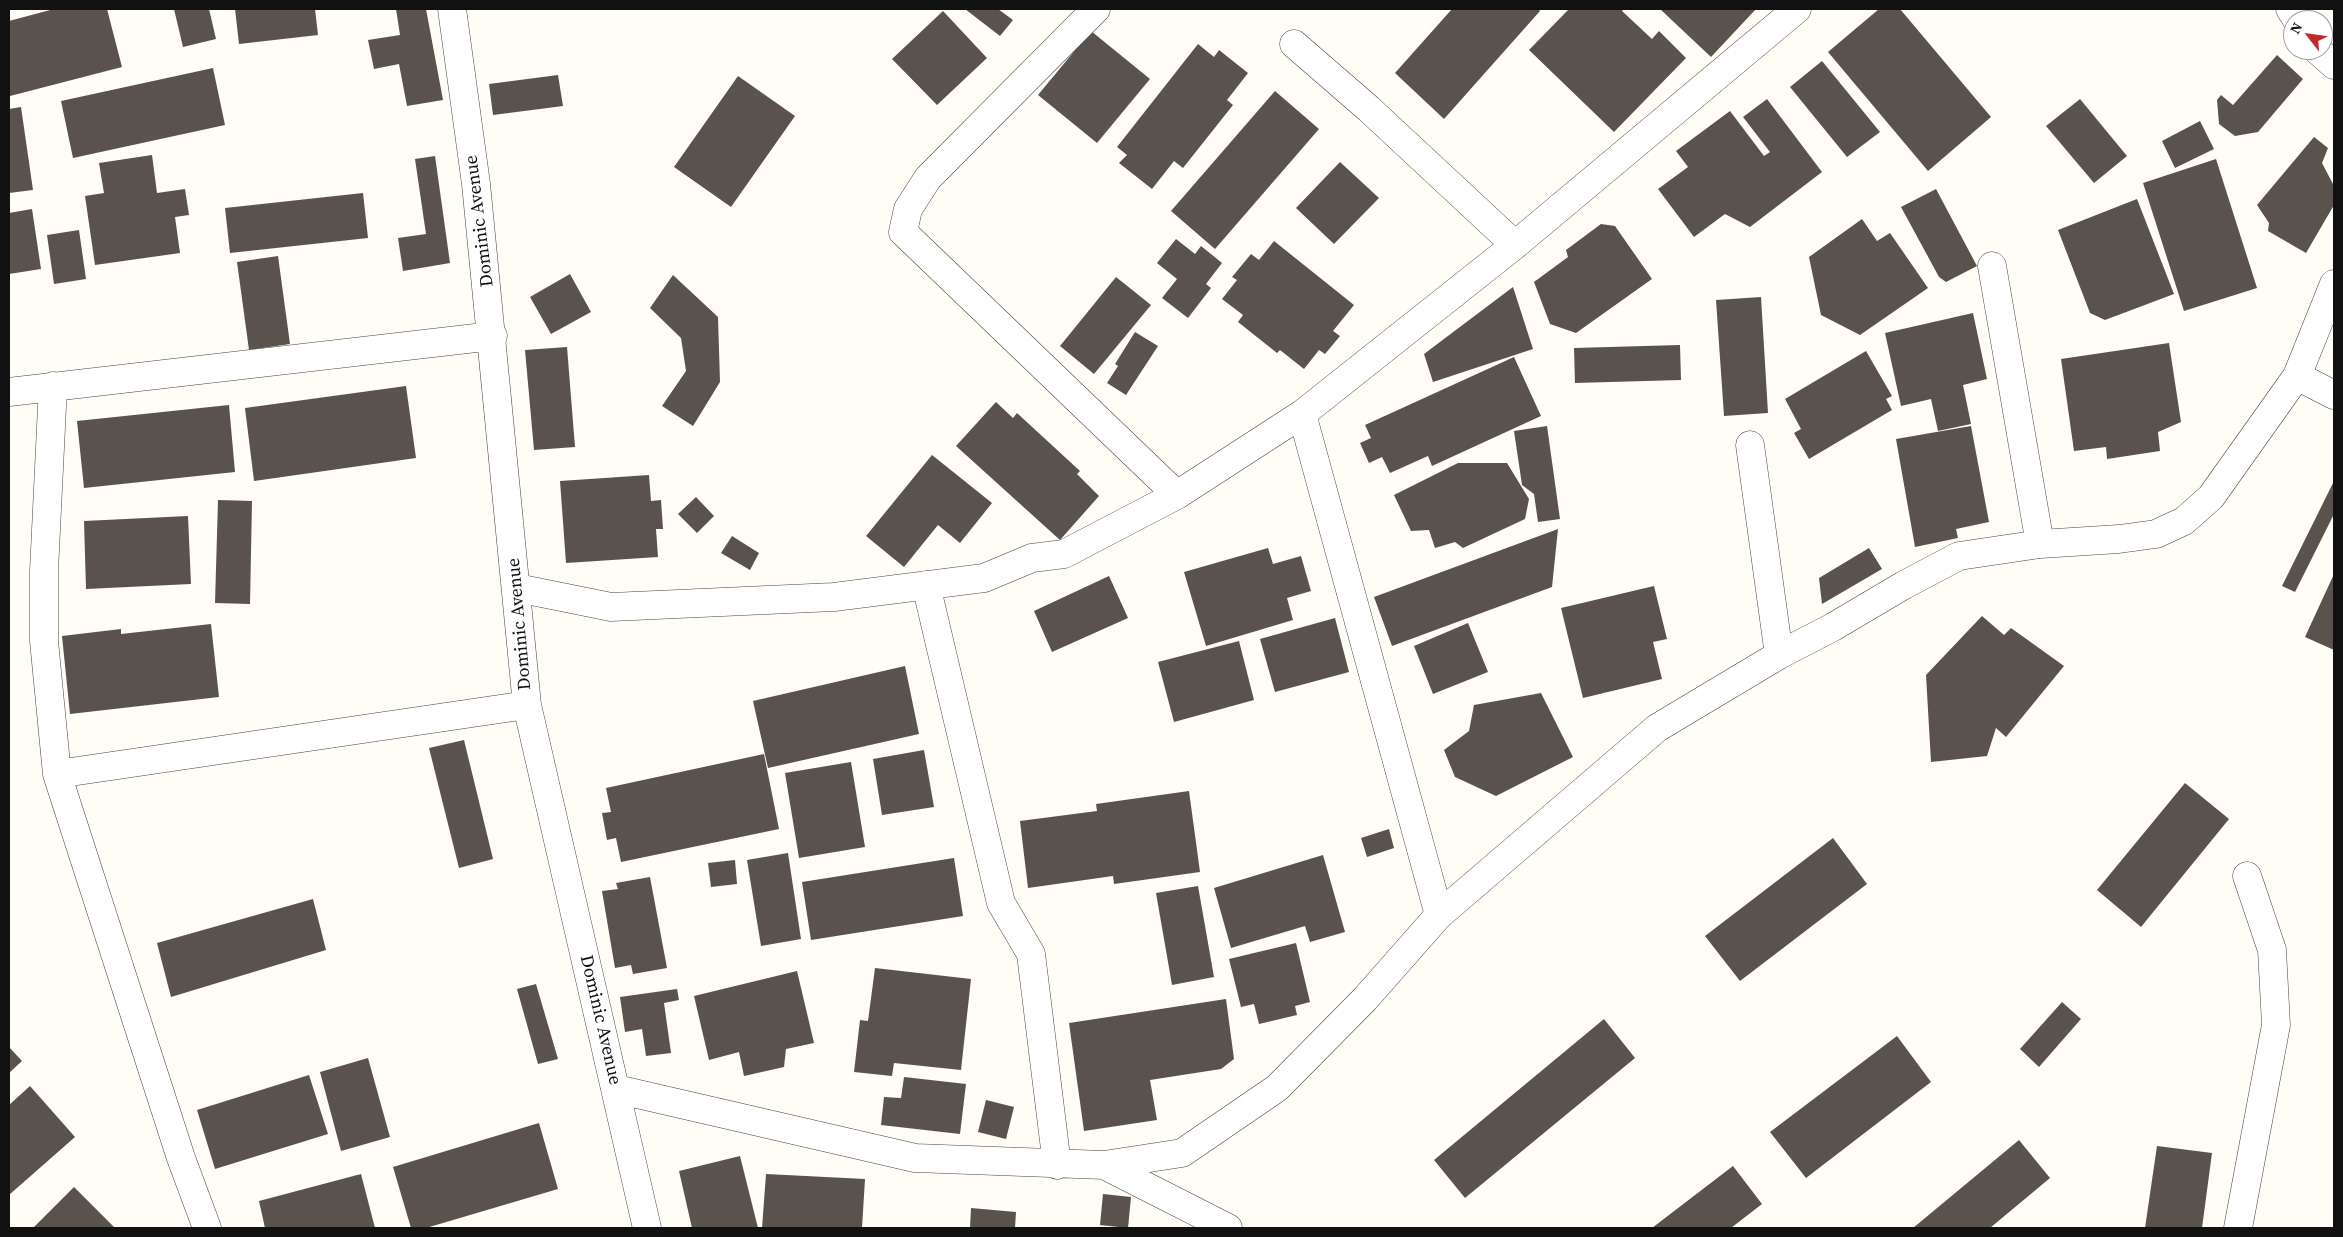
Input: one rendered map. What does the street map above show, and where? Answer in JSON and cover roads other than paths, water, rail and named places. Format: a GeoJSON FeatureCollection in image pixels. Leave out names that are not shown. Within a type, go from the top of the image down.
{"type":"FeatureCollection","features":[{"type":"Feature","properties":{"kind":"street","name":"Dominic Avenue"},"geometry":{"type":"LineString","coordinates":[[452,9],[476,184],[527,705],[647,1228]]}},
{"type":"Feature","properties":{"kind":"street"},"geometry":{"type":"LineString","coordinates":[[1096,9],[928,178],[908,209],[903,232],[1177,495]]}},
{"type":"Feature","properties":{"kind":"street"},"geometry":{"type":"LineString","coordinates":[[517,588],[610,607],[834,597],[984,578],[1032,558],[1064,554],[1177,495],[1302,414],[1515,245],[1797,9]]}},
{"type":"Feature","properties":{"kind":"street"},"geometry":{"type":"LineString","coordinates":[[1294,44],[1369,109],[1515,245]]}},
{"type":"Feature","properties":{"kind":"street"},"geometry":{"type":"LineString","coordinates":[[1992,266],[2040,544]]}},
{"type":"Feature","properties":{"kind":"street"},"geometry":{"type":"LineString","coordinates":[[616,1089],[915,1158],[1057,1165],[1104,1165],[1182,1153],[1277,1088],[1365,999],[1439,915],[1657,728],[1779,655],[1959,556],[2040,544],[2119,539],[2156,534],[2184,521],[2211,497],[2297,376],[2334,284]]}},
{"type":"Feature","properties":{"kind":"street"},"geometry":{"type":"LineString","coordinates":[[9,392],[492,336]]}},
{"type":"Feature","properties":{"kind":"street"},"geometry":{"type":"LineString","coordinates":[[2297,376],[2334,395]]}},
{"type":"Feature","properties":{"kind":"street"},"geometry":{"type":"LineString","coordinates":[[53,386],[44,571],[44,641],[57,774],[181,1158],[207,1228]]}},
{"type":"Feature","properties":{"kind":"street"},"geometry":{"type":"LineString","coordinates":[[1302,414],[1439,915]]}},
{"type":"Feature","properties":{"kind":"street"},"geometry":{"type":"LineString","coordinates":[[1750,444],[1779,655]]}},
{"type":"Feature","properties":{"kind":"street"},"geometry":{"type":"LineString","coordinates":[[926,585],[1002,903],[1030,954],[1057,1165]]}},
{"type":"Feature","properties":{"kind":"street"},"geometry":{"type":"LineString","coordinates":[[57,774],[527,705]]}},
{"type":"Feature","properties":{"kind":"street"},"geometry":{"type":"LineString","coordinates":[[2238,1228],[2276,1025],[2272,950],[2247,876]]}},
{"type":"Feature","properties":{"kind":"street"},"geometry":{"type":"LineString","coordinates":[[1104,1165],[1228,1228]]}}]}
